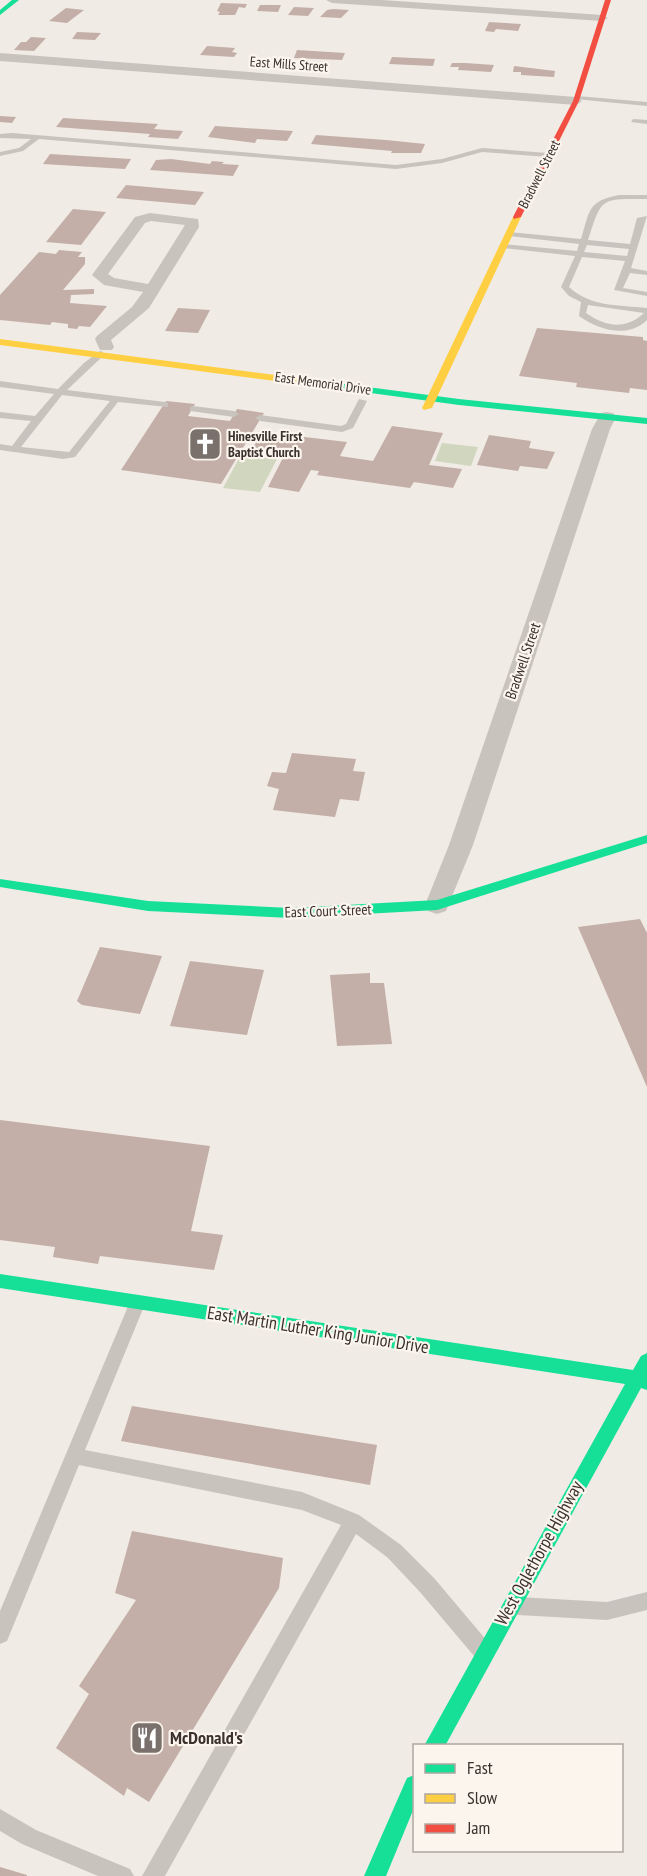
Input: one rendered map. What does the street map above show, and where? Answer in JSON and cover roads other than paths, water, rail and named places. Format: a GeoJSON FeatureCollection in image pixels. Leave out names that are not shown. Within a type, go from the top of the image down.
{"type":"FeatureCollection","features":[{"type":"Feature","properties":{"kind":"main road"},"geometry":{"type":"LineString","coordinates":[[0,13],[16,0]]}},
{"type":"Feature","properties":{"kind":"main road","name":"Bradwell Street"},"geometry":{"type":"LineString","coordinates":[[430,402],[506,240],[576,100],[608,0]]}},
{"type":"Feature","properties":{"kind":"main road","name":"East Memorial Drive"},"geometry":{"type":"LineString","coordinates":[[0,342],[103,351],[430,402],[604,423],[647,435]]}},
{"type":"Feature","properties":{"kind":"main road"},"geometry":{"type":"LineString","coordinates":[[76,367],[105,371]]}},
{"type":"Feature","properties":{"kind":"main road","name":"East Memorial Drive"},"geometry":{"type":"LineString","coordinates":[[163,378],[362,401],[430,402]]}},
{"type":"Feature","properties":{"kind":"main road","name":"East Memorial Drive"},"geometry":{"type":"LineString","coordinates":[[604,423],[647,421]]}},
{"type":"Feature","properties":{"kind":"main road","name":"East Court Street"},"geometry":{"type":"LineString","coordinates":[[0,883],[148,906],[291,914],[437,905],[646,841]]}},
{"type":"Feature","properties":{"kind":"main road","name":"East Martin Luther King Junior Drive"},"geometry":{"type":"LineString","coordinates":[[0,1281],[641,1380]]}},
{"type":"Feature","properties":{"kind":"main road","name":"West Oglethorpe Highway"},"geometry":{"type":"LineString","coordinates":[[435,1744],[510,1606],[641,1380],[647,1361]]}},
{"type":"Feature","properties":{"kind":"main road"},"geometry":{"type":"LineString","coordinates":[[375,1876],[413,1787]]}},
{"type":"Feature","properties":{"kind":"street"},"geometry":{"type":"LineString","coordinates":[[332,0],[375,1],[602,18]]}},
{"type":"Feature","properties":{"kind":"street","name":"East Mills Street"},"geometry":{"type":"LineString","coordinates":[[0,57],[576,100]]}},
{"type":"Feature","properties":{"kind":"street"},"geometry":{"type":"LineString","coordinates":[[103,351],[119,342],[130,328],[126,320],[149,300],[152,289],[193,222],[150,217],[140,220],[100,275],[116,284],[152,289]]}},
{"type":"Feature","properties":{"kind":"street","name":"Bradwell Street"},"geometry":{"type":"LineString","coordinates":[[437,905],[461,845],[604,423]]}},
{"type":"Feature","properties":{"kind":"lane"},"geometry":{"type":"LineString","coordinates":[[576,100],[647,104]]}},
{"type":"Feature","properties":{"kind":"lane"},"geometry":{"type":"LineString","coordinates":[[633,121],[647,122]]}},
{"type":"Feature","properties":{"kind":"lane"},"geometry":{"type":"LineString","coordinates":[[0,136],[38,137],[396,167],[442,161],[482,150],[548,155]]}},
{"type":"Feature","properties":{"kind":"lane"},"geometry":{"type":"LineString","coordinates":[[0,154],[21,150],[38,137]]}},
{"type":"Feature","properties":{"kind":"lane"},"geometry":{"type":"LineString","coordinates":[[585,302],[582,314],[592,323],[629,327],[642,322],[647,313],[585,302],[571,294],[565,286],[580,253],[595,207],[603,200],[619,197],[647,197]]}},
{"type":"Feature","properties":{"kind":"lane"},"geometry":{"type":"LineString","coordinates":[[647,218],[641,218],[627,270],[618,290],[647,294]]}},
{"type":"Feature","properties":{"kind":"lane"},"geometry":{"type":"LineString","coordinates":[[635,237],[647,238]]}},
{"type":"Feature","properties":{"kind":"lane"},"geometry":{"type":"LineString","coordinates":[[506,240],[583,242],[632,247]]}},
{"type":"Feature","properties":{"kind":"lane"},"geometry":{"type":"LineString","coordinates":[[506,240],[629,259]]}},
{"type":"Feature","properties":{"kind":"lane"},"geometry":{"type":"LineString","coordinates":[[627,270],[647,273]]}},
{"type":"Feature","properties":{"kind":"lane"},"geometry":{"type":"LineString","coordinates":[[15,449],[76,367],[103,351]]}},
{"type":"Feature","properties":{"kind":"lane"},"geometry":{"type":"LineString","coordinates":[[0,384],[165,405]]}},
{"type":"Feature","properties":{"kind":"lane"},"geometry":{"type":"LineString","coordinates":[[0,447],[63,456],[72,455],[116,399]]}},
{"type":"Feature","properties":{"kind":"lane"},"geometry":{"type":"LineString","coordinates":[[260,418],[342,429],[350,426],[362,401]]}},
{"type":"Feature","properties":{"kind":"lane"},"geometry":{"type":"LineString","coordinates":[[193,409],[234,414]]}},
{"type":"Feature","properties":{"kind":"lane"},"geometry":{"type":"LineString","coordinates":[[0,415],[37,419]]}},
{"type":"Feature","properties":{"kind":"lane"},"geometry":{"type":"LineString","coordinates":[[0,1634],[138,1302]]}},
{"type":"Feature","properties":{"kind":"lane"},"geometry":{"type":"LineString","coordinates":[[74,1456],[302,1500],[353,1521],[394,1551],[427,1585],[485,1653]]}},
{"type":"Feature","properties":{"kind":"lane"},"geometry":{"type":"LineString","coordinates":[[153,1876],[353,1521]]}},
{"type":"Feature","properties":{"kind":"lane"},"geometry":{"type":"LineString","coordinates":[[510,1606],[607,1611],[647,1601]]}},
{"type":"Feature","properties":{"kind":"lane"},"geometry":{"type":"LineString","coordinates":[[0,1819],[29,1837],[123,1876]]}},
{"type":"Feature","properties":{"kind":"place","name":"Hinesville First Baptist Church"},"geometry":{"type":"Point","coordinates":[205,444]}},
{"type":"Feature","properties":{"kind":"place","name":"McDonald's"},"geometry":{"type":"Point","coordinates":[147,1738]}}]}
